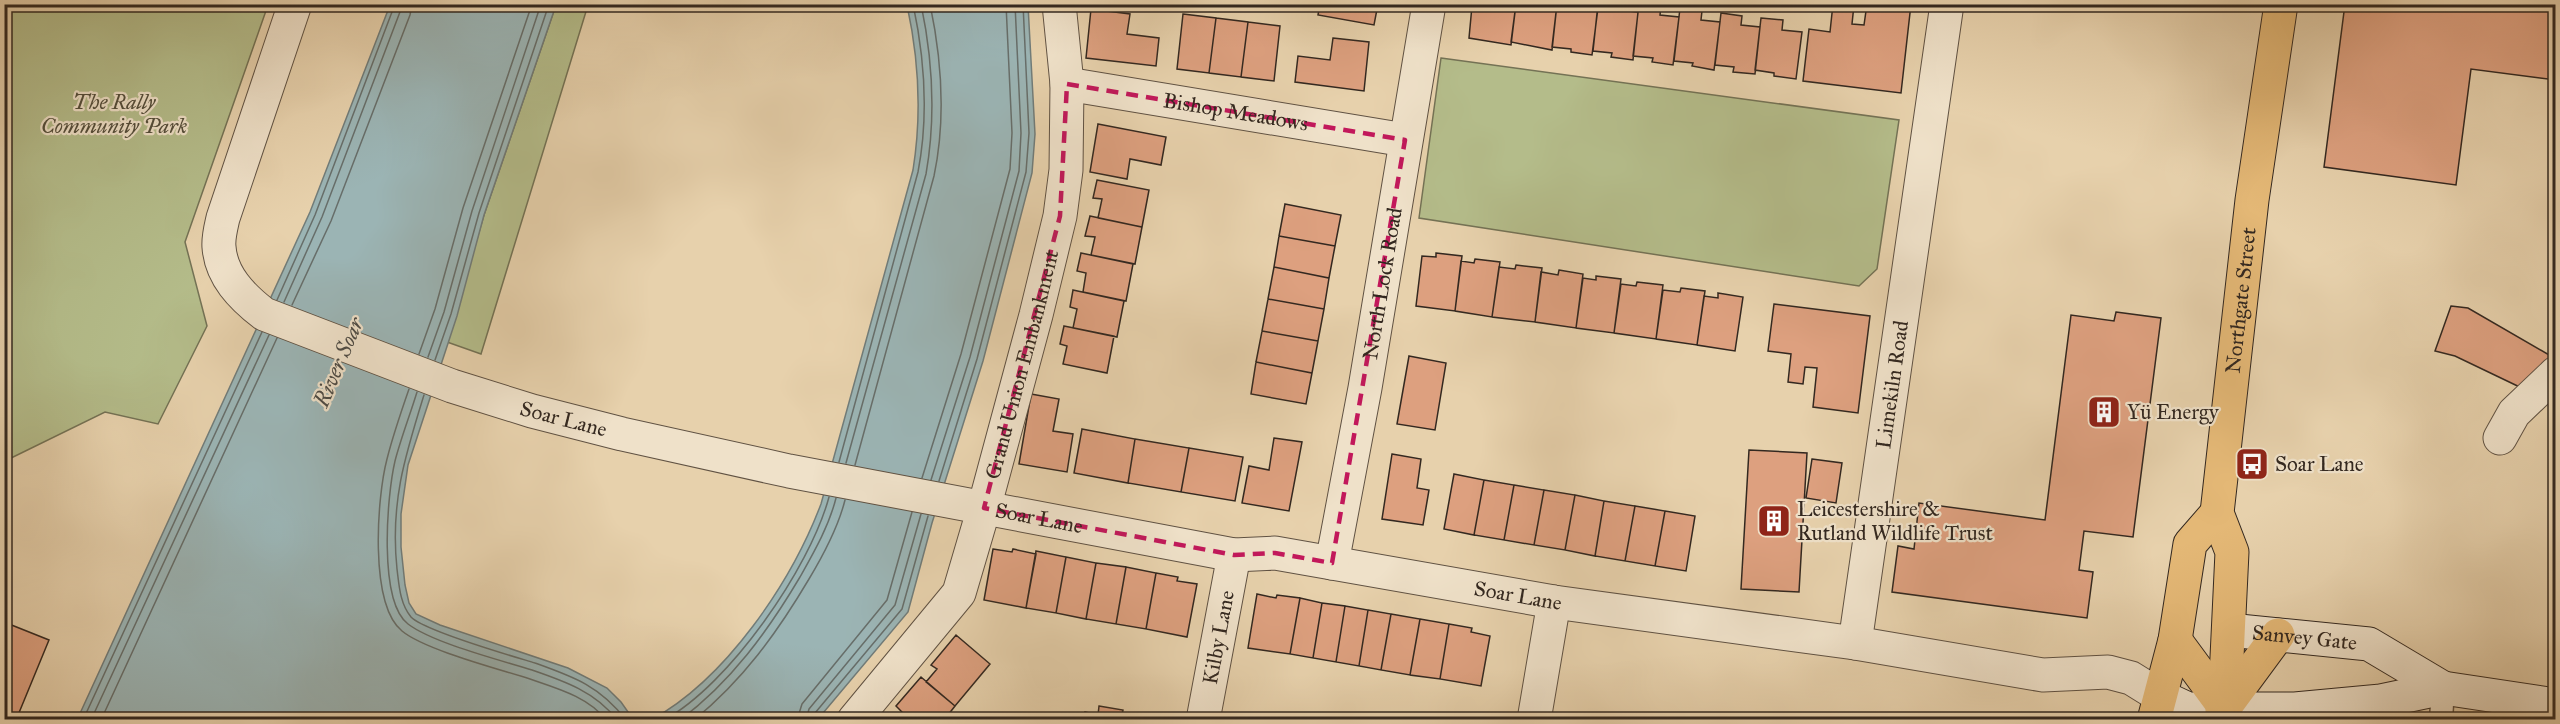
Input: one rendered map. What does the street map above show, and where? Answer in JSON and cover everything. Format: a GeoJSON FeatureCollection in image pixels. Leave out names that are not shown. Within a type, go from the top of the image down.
{"type":"FeatureCollection","features":[{"type":"Feature","properties":{"kind":"main road","name":"Northgate Street"},"geometry":{"type":"LineString","coordinates":[[2221,716],[2229,630],[2232,552],[2217,513],[2252,200],[2282,4]]}},
{"type":"Feature","properties":{"kind":"main road"},"geometry":{"type":"LineString","coordinates":[[2157,708],[2175,640],[2190,544],[2217,513]]}},
{"type":"Feature","properties":{"kind":"main road"},"geometry":{"type":"LineString","coordinates":[[2175,640],[2221,716],[2278,635]]}},
{"type":"Feature","properties":{"kind":"street","name":"Soar Lane"},"geometry":{"type":"LineString","coordinates":[[295,4],[223,218],[218,247],[226,272],[240,295],[264,314],[435,380],[532,411],[789,471],[1234,555],[1275,553],[1554,602],[1855,643],[2043,675],[2108,672],[2131,678],[2157,708]]}},
{"type":"Feature","properties":{"kind":"street","name":"Grand Union Embankment"},"geometry":{"type":"LineString","coordinates":[[854,720],[959,593],[968,505],[1060,216],[1066,170],[1067,84],[1059,4]]}},
{"type":"Feature","properties":{"kind":"street","name":"North Lock Road"},"geometry":{"type":"LineString","coordinates":[[1332,563],[1365,388],[1429,4]]}},
{"type":"Feature","properties":{"kind":"street","name":"Limekiln Road"},"geometry":{"type":"LineString","coordinates":[[1855,643],[1947,4]]}},
{"type":"Feature","properties":{"kind":"street","name":"Bishop Meadows"},"geometry":{"type":"LineString","coordinates":[[1067,84],[1405,140]]}},
{"type":"Feature","properties":{"kind":"street"},"geometry":{"type":"LineString","coordinates":[[2500,438],[2514,413],[2556,374]]}},
{"type":"Feature","properties":{"kind":"street","name":"Kilby Lane"},"geometry":{"type":"LineString","coordinates":[[1203,720],[1234,555]]}},
{"type":"Feature","properties":{"kind":"street"},"geometry":{"type":"LineString","coordinates":[[1534,720],[1554,602]]}},
{"type":"Feature","properties":{"kind":"street","name":"Sanvey Gate"},"geometry":{"type":"LineString","coordinates":[[2229,630],[2369,644],[2442,704]]}},
{"type":"Feature","properties":{"kind":"street","name":"Sanvey Gate"},"geometry":{"type":"LineString","coordinates":[[2157,708],[2188,709],[2221,716],[2381,701],[2556,705]]}},
{"type":"Feature","properties":{"kind":"highlighted area"},"geometry":{"type":"Polygon","coordinates":[[[1067,84],[1405,140],[1332,563],[1275,553],[1234,555],[984,508],[1060,216],[1067,84]]]}},
{"type":"Feature","properties":{"kind":"green space","name":"The Rally Community Park"},"geometry":{"type":"Polygon","coordinates":[[[5,4],[268,5],[185,242],[207,326],[158,424],[105,412],[5,461],[5,4]]]}},
{"type":"Feature","properties":{"kind":"green space"},"geometry":{"type":"Polygon","coordinates":[[[556,5],[588,5],[481,354],[447,342],[484,215],[556,5]]]}},
{"type":"Feature","properties":{"kind":"green space"},"geometry":{"type":"Polygon","coordinates":[[[1441,58],[1899,120],[1877,269],[1859,286],[1419,218],[1441,58]]]}},
{"type":"Feature","properties":{"kind":"water","name":"River Soar"},"geometry":{"type":"Polygon","coordinates":[[[390,5],[556,5],[484,215],[457,316],[408,465],[401,514],[401,547],[409,603],[416,614],[440,625],[568,668],[607,688],[633,719],[77,720],[310,212],[390,5]]]}},
{"type":"Feature","properties":{"kind":"water"},"geometry":{"type":"Polygon","coordinates":[[[907,5],[1028,5],[1035,134],[1032,173],[983,361],[932,523],[908,612],[818,719],[651,720],[679,702],[705,680],[753,626],[792,565],[821,504],[913,170],[918,128],[918,87],[907,5]]]}},
{"type":"Feature","properties":{"kind":"building"},"geometry":{"type":"Polygon","coordinates":[[[1320,4],[1378,4],[1374,25],[1318,15],[1320,4]]]}},
{"type":"Feature","properties":{"kind":"building"},"geometry":{"type":"Polygon","coordinates":[[[1475,4],[1516,4],[1511,45],[1469,38],[1472,6],[1475,4]]]}},
{"type":"Feature","properties":{"kind":"building"},"geometry":{"type":"Polygon","coordinates":[[[1516,4],[1557,4],[1552,50],[1511,42],[1516,4]]]}},
{"type":"Feature","properties":{"kind":"building"},"geometry":{"type":"Polygon","coordinates":[[[1557,4],[1598,8],[1592,55],[1552,47],[1557,4]]]}},
{"type":"Feature","properties":{"kind":"building"},"geometry":{"type":"Polygon","coordinates":[[[1598,4],[1620,4],[1619,10],[1638,12],[1633,60],[1611,57],[1612,53],[1593,51],[1598,4]]]}},
{"type":"Feature","properties":{"kind":"building"},"geometry":{"type":"Polygon","coordinates":[[[1639,4],[1661,6],[1660,15],[1679,17],[1673,65],[1652,62],[1653,58],[1633,56],[1639,4]]]}},
{"type":"Feature","properties":{"kind":"building"},"geometry":{"type":"Polygon","coordinates":[[[1833,4],[1854,5],[1852,24],[1864,25],[1867,4],[1911,4],[1901,93],[1803,81],[1809,29],[1830,32],[1833,4]]]}},
{"type":"Feature","properties":{"kind":"building"},"geometry":{"type":"Polygon","coordinates":[[[2345,4],[2556,4],[2556,80],[2471,69],[2456,185],[2324,167],[2345,4]]]}},
{"type":"Feature","properties":{"kind":"building"},"geometry":{"type":"Polygon","coordinates":[[[1680,8],[1702,11],[1701,20],[1720,22],[1714,70],[1692,66],[1693,63],[1674,61],[1680,8]]]}},
{"type":"Feature","properties":{"kind":"building"},"geometry":{"type":"Polygon","coordinates":[[[1091,9],[1130,14],[1127,34],[1159,38],[1156,66],[1086,58],[1091,9]]]}},
{"type":"Feature","properties":{"kind":"building"},"geometry":{"type":"Polygon","coordinates":[[[1721,13],[1742,16],[1741,25],[1760,27],[1755,74],[1733,72],[1734,67],[1715,65],[1721,13]]]}},
{"type":"Feature","properties":{"kind":"building"},"geometry":{"type":"Polygon","coordinates":[[[1183,14],[1216,18],[1209,73],[1177,69],[1183,14]]]}},
{"type":"Feature","properties":{"kind":"building"},"geometry":{"type":"Polygon","coordinates":[[[1216,18],[1248,22],[1241,77],[1209,73],[1216,18]]]}},
{"type":"Feature","properties":{"kind":"building"},"geometry":{"type":"Polygon","coordinates":[[[1761,18],[1783,20],[1782,30],[1802,32],[1796,79],[1755,70],[1761,18]]]}},
{"type":"Feature","properties":{"kind":"building"},"geometry":{"type":"Polygon","coordinates":[[[1248,22],[1280,26],[1274,81],[1241,77],[1248,22]]]}},
{"type":"Feature","properties":{"kind":"building"},"geometry":{"type":"Polygon","coordinates":[[[1333,38],[1369,42],[1364,91],[1295,82],[1298,56],[1330,60],[1333,38]]]}},
{"type":"Feature","properties":{"kind":"building"},"geometry":{"type":"Polygon","coordinates":[[[1098,124],[1166,137],[1161,165],[1130,159],[1127,179],[1090,172],[1098,124]]]}},
{"type":"Feature","properties":{"kind":"building"},"geometry":{"type":"Polygon","coordinates":[[[1097,180],[1149,190],[1142,227],[1098,218],[1102,199],[1093,198],[1097,180]]]}},
{"type":"Feature","properties":{"kind":"building"},"geometry":{"type":"Polygon","coordinates":[[[1285,204],[1341,215],[1335,246],[1279,236],[1285,204]]]}},
{"type":"Feature","properties":{"kind":"building"},"geometry":{"type":"Polygon","coordinates":[[[1090,216],[1142,227],[1135,264],[1091,255],[1095,237],[1085,236],[1090,216]]]}},
{"type":"Feature","properties":{"kind":"building"},"geometry":{"type":"Polygon","coordinates":[[[1279,236],[1335,246],[1329,278],[1274,267],[1279,236]]]}},
{"type":"Feature","properties":{"kind":"building"},"geometry":{"type":"Polygon","coordinates":[[[1081,253],[1133,264],[1126,301],[1083,292],[1086,273],[1077,271],[1081,253]]]}},
{"type":"Feature","properties":{"kind":"building"},"geometry":{"type":"Polygon","coordinates":[[[1436,253],[1462,256],[1455,311],[1416,306],[1422,256],[1436,257],[1436,253]]]}},
{"type":"Feature","properties":{"kind":"building"},"geometry":{"type":"Polygon","coordinates":[[[1475,259],[1500,262],[1492,317],[1455,311],[1461,261],[1474,263],[1475,259]]]}},
{"type":"Feature","properties":{"kind":"building"},"geometry":{"type":"Polygon","coordinates":[[[1516,265],[1542,268],[1535,322],[1492,317],[1499,267],[1515,269],[1516,265]]]}},
{"type":"Feature","properties":{"kind":"building"},"geometry":{"type":"Polygon","coordinates":[[[1274,267],[1329,278],[1324,309],[1268,299],[1274,267]]]}},
{"type":"Feature","properties":{"kind":"building"},"geometry":{"type":"Polygon","coordinates":[[[1559,270],[1583,274],[1576,328],[1535,322],[1541,272],[1558,275],[1559,270]]]}},
{"type":"Feature","properties":{"kind":"building"},"geometry":{"type":"Polygon","coordinates":[[[1596,276],[1621,279],[1614,333],[1576,328],[1583,278],[1596,280],[1596,276]]]}},
{"type":"Feature","properties":{"kind":"building"},"geometry":{"type":"Polygon","coordinates":[[[1637,282],[1663,285],[1656,339],[1614,333],[1621,284],[1636,286],[1637,282]]]}},
{"type":"Feature","properties":{"kind":"building"},"geometry":{"type":"Polygon","coordinates":[[[1681,288],[1705,291],[1697,345],[1656,339],[1663,290],[1680,292],[1681,288]]]}},
{"type":"Feature","properties":{"kind":"building"},"geometry":{"type":"Polygon","coordinates":[[[1073,290],[1124,301],[1117,337],[1073,328],[1077,309],[1070,307],[1073,290]]]}},
{"type":"Feature","properties":{"kind":"building"},"geometry":{"type":"Polygon","coordinates":[[[1718,293],[1743,297],[1735,351],[1697,345],[1704,296],[1718,298],[1718,293]]]}},
{"type":"Feature","properties":{"kind":"building"},"geometry":{"type":"Polygon","coordinates":[[[1268,299],[1324,309],[1318,341],[1262,331],[1268,299]]]}},
{"type":"Feature","properties":{"kind":"building"},"geometry":{"type":"Polygon","coordinates":[[[1774,304],[1870,316],[1858,413],[1813,407],[1817,368],[1805,367],[1803,384],[1788,382],[1791,354],[1768,351],[1774,304]]]}},
{"type":"Feature","properties":{"kind":"building"},"geometry":{"type":"Polygon","coordinates":[[[2451,306],[2468,308],[2556,359],[2528,391],[2455,356],[2435,351],[2451,306]]]}},
{"type":"Feature","properties":{"kind":"building","name":"Yü Energy"},"geometry":{"type":"Polygon","coordinates":[[[2116,312],[2161,318],[2133,537],[2084,531],[2079,570],[2093,572],[2087,618],[1892,592],[1898,546],[1914,549],[1919,503],[2045,520],[2071,315],[2114,321],[2116,312]]]}},
{"type":"Feature","properties":{"kind":"building"},"geometry":{"type":"Polygon","coordinates":[[[1064,326],[1114,336],[1107,373],[1063,364],[1067,346],[1060,344],[1064,326]]]}},
{"type":"Feature","properties":{"kind":"building"},"geometry":{"type":"Polygon","coordinates":[[[1262,331],[1318,341],[1312,373],[1256,362],[1262,331]]]}},
{"type":"Feature","properties":{"kind":"building"},"geometry":{"type":"Polygon","coordinates":[[[1409,356],[1446,363],[1435,430],[1397,424],[1409,356]]]}},
{"type":"Feature","properties":{"kind":"building"},"geometry":{"type":"Polygon","coordinates":[[[1256,362],[1312,373],[1306,404],[1251,394],[1256,362]]]}},
{"type":"Feature","properties":{"kind":"building"},"geometry":{"type":"Polygon","coordinates":[[[1031,394],[1059,399],[1053,431],[1073,434],[1067,472],[1019,464],[1031,394]]]}},
{"type":"Feature","properties":{"kind":"building"},"geometry":{"type":"Polygon","coordinates":[[[1082,429],[1135,439],[1128,483],[1074,473],[1082,429]]]}},
{"type":"Feature","properties":{"kind":"building"},"geometry":{"type":"Polygon","coordinates":[[[1274,438],[1302,442],[1289,511],[1242,503],[1249,466],[1269,470],[1274,438]]]}},
{"type":"Feature","properties":{"kind":"building"},"geometry":{"type":"Polygon","coordinates":[[[1135,439],[1189,448],[1181,492],[1128,483],[1135,439]]]}},
{"type":"Feature","properties":{"kind":"building"},"geometry":{"type":"Polygon","coordinates":[[[1189,448],[1243,457],[1235,501],[1181,492],[1189,448]]]}},
{"type":"Feature","properties":{"kind":"building","name":"Leicestershire & Rutland Wildlife Trust"},"geometry":{"type":"Polygon","coordinates":[[[1749,450],[1807,453],[1799,592],[1741,589],[1749,450]]]}},
{"type":"Feature","properties":{"kind":"building"},"geometry":{"type":"Polygon","coordinates":[[[1392,454],[1421,459],[1417,488],[1429,490],[1423,525],[1382,519],[1392,454]]]}},
{"type":"Feature","properties":{"kind":"building"},"geometry":{"type":"Polygon","coordinates":[[[1812,459],[1842,463],[1836,503],[1806,498],[1812,459]]]}},
{"type":"Feature","properties":{"kind":"building"},"geometry":{"type":"Polygon","coordinates":[[[1454,474],[1484,480],[1474,535],[1444,529],[1454,474]]]}},
{"type":"Feature","properties":{"kind":"building"},"geometry":{"type":"Polygon","coordinates":[[[1484,480],[1514,485],[1504,540],[1474,535],[1484,480]]]}},
{"type":"Feature","properties":{"kind":"building"},"geometry":{"type":"Polygon","coordinates":[[[1514,485],[1544,490],[1534,545],[1504,540],[1514,485]]]}},
{"type":"Feature","properties":{"kind":"building"},"geometry":{"type":"Polygon","coordinates":[[[1544,490],[1575,495],[1565,550],[1534,545],[1544,490]]]}},
{"type":"Feature","properties":{"kind":"building"},"geometry":{"type":"Polygon","coordinates":[[[1575,495],[1604,501],[1595,556],[1565,550],[1575,495]]]}},
{"type":"Feature","properties":{"kind":"building"},"geometry":{"type":"Polygon","coordinates":[[[1604,501],[1635,506],[1625,561],[1595,556],[1604,501]]]}},
{"type":"Feature","properties":{"kind":"building"},"geometry":{"type":"Polygon","coordinates":[[[1635,506],[1665,511],[1655,566],[1625,561],[1635,506]]]}},
{"type":"Feature","properties":{"kind":"building"},"geometry":{"type":"Polygon","coordinates":[[[1665,511],[1695,516],[1686,571],[1655,566],[1665,511]]]}},
{"type":"Feature","properties":{"kind":"building"},"geometry":{"type":"Polygon","coordinates":[[[993,549],[1012,552],[1013,549],[1036,554],[1026,608],[984,600],[993,549]]]}},
{"type":"Feature","properties":{"kind":"building"},"geometry":{"type":"Polygon","coordinates":[[[1036,551],[1066,557],[1056,613],[1026,608],[1036,551]]]}},
{"type":"Feature","properties":{"kind":"building"},"geometry":{"type":"Polygon","coordinates":[[[1066,557],[1096,563],[1086,619],[1056,613],[1066,557]]]}},
{"type":"Feature","properties":{"kind":"building"},"geometry":{"type":"Polygon","coordinates":[[[1096,563],[1126,567],[1116,624],[1086,619],[1096,563]]]}},
{"type":"Feature","properties":{"kind":"building"},"geometry":{"type":"Polygon","coordinates":[[[1126,567],[1156,573],[1146,629],[1116,624],[1126,567]]]}},
{"type":"Feature","properties":{"kind":"building"},"geometry":{"type":"Polygon","coordinates":[[[1156,573],[1178,577],[1177,581],[1197,584],[1187,637],[1146,629],[1156,573]]]}},
{"type":"Feature","properties":{"kind":"building"},"geometry":{"type":"Polygon","coordinates":[[[1257,594],[1276,598],[1277,595],[1300,598],[1290,654],[1248,648],[1257,594]]]}},
{"type":"Feature","properties":{"kind":"building"},"geometry":{"type":"Polygon","coordinates":[[[1300,598],[1322,603],[1313,658],[1290,654],[1300,598]]]}},
{"type":"Feature","properties":{"kind":"building"},"geometry":{"type":"Polygon","coordinates":[[[1322,603],[1345,606],[1336,662],[1313,658],[1322,603]]]}},
{"type":"Feature","properties":{"kind":"building"},"geometry":{"type":"Polygon","coordinates":[[[1345,606],[1368,610],[1359,666],[1336,662],[1345,606]]]}},
{"type":"Feature","properties":{"kind":"building"},"geometry":{"type":"Polygon","coordinates":[[[1368,610],[1391,614],[1381,670],[1359,666],[1368,610]]]}},
{"type":"Feature","properties":{"kind":"building"},"geometry":{"type":"Polygon","coordinates":[[[1391,614],[1420,619],[1410,675],[1381,670],[1391,614]]]}},
{"type":"Feature","properties":{"kind":"building"},"geometry":{"type":"Polygon","coordinates":[[[1420,619],[1449,624],[1440,679],[1410,675],[1420,619]]]}},
{"type":"Feature","properties":{"kind":"building"},"geometry":{"type":"Polygon","coordinates":[[[4,622],[49,640],[16,720],[4,720],[4,622]]]}},
{"type":"Feature","properties":{"kind":"building"},"geometry":{"type":"Polygon","coordinates":[[[1449,624],[1472,628],[1471,632],[1490,636],[1481,686],[1440,679],[1449,624]]]}},
{"type":"Feature","properties":{"kind":"building"},"geometry":{"type":"Polygon","coordinates":[[[956,635],[990,664],[955,706],[926,682],[937,669],[931,665],[956,635]]]}},
{"type":"Feature","properties":{"kind":"building"},"geometry":{"type":"Polygon","coordinates":[[[921,677],[955,706],[944,720],[896,720],[902,712],[896,706],[921,677]]]}},
{"type":"Feature","properties":{"kind":"building"},"geometry":{"type":"Polygon","coordinates":[[[1099,706],[1123,710],[1121,719],[1123,720],[1084,720],[1085,712],[1098,715],[1099,706]]]}},
{"type":"Feature","properties":{"kind":"place","name":"Yü Energy"},"geometry":{"type":"Point","coordinates":[2104,412]}},
{"type":"Feature","properties":{"kind":"place","name":"Soar Lane"},"geometry":{"type":"Point","coordinates":[2252,464]}},
{"type":"Feature","properties":{"kind":"place","name":"Leicestershire & Rutland Wildlife Trust"},"geometry":{"type":"Point","coordinates":[1774,521]}}]}
